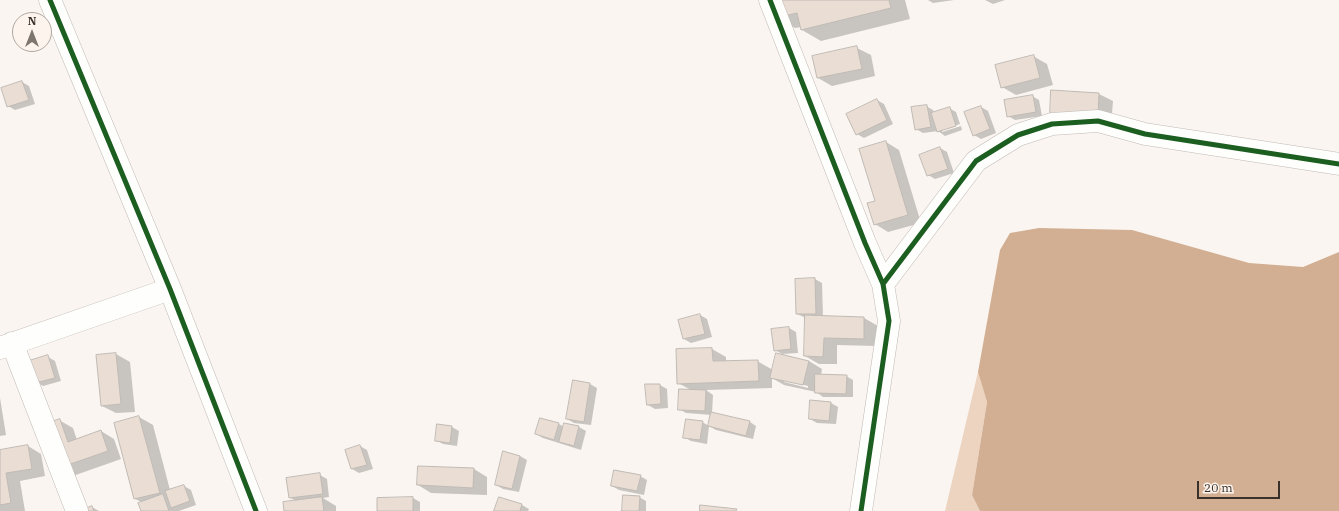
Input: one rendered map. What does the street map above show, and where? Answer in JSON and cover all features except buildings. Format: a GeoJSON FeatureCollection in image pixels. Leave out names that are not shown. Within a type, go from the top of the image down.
{"type":"FeatureCollection","features":[{"type":"Feature","properties":{"kind":"street"},"geometry":{"type":"LineString","coordinates":[[50,0],[170,289],[256,511]]}},
{"type":"Feature","properties":{"kind":"street"},"geometry":{"type":"LineString","coordinates":[[770,0],[865,243],[883,284],[888,321],[861,511]]}},
{"type":"Feature","properties":{"kind":"street"},"geometry":{"type":"LineString","coordinates":[[883,284],[976,161],[1018,136],[1052,124],[1098,121],[1145,134],[1339,164]]}},
{"type":"Feature","properties":{"kind":"street"},"geometry":{"type":"LineString","coordinates":[[77,511],[6,346],[170,289]]}},
{"type":"Feature","properties":{"kind":"shaded area"},"geometry":{"type":"Polygon","coordinates":[[[1039,228],[1132,230],[1249,263],[1303,267],[1339,252],[1339,511],[980,511],[972,495],[987,402],[978,372],[1000,250],[1010,233],[1039,228]]]}},
{"type":"Feature","properties":{"kind":"shaded area"},"geometry":{"type":"Polygon","coordinates":[[[978,372],[987,402],[972,495],[980,511],[945,511],[978,372]]]}},
{"type":"Feature","properties":{"kind":"cycle path"},"geometry":{"type":"LineString","coordinates":[[50,0],[170,289],[256,511]]}},
{"type":"Feature","properties":{"kind":"cycle path"},"geometry":{"type":"LineString","coordinates":[[770,0],[865,243],[883,284],[889,321],[861,511]]}},
{"type":"Feature","properties":{"kind":"cycle path"},"geometry":{"type":"LineString","coordinates":[[883,284],[976,161],[1018,135],[1052,124],[1098,121],[1145,134],[1339,164]]}}]}
